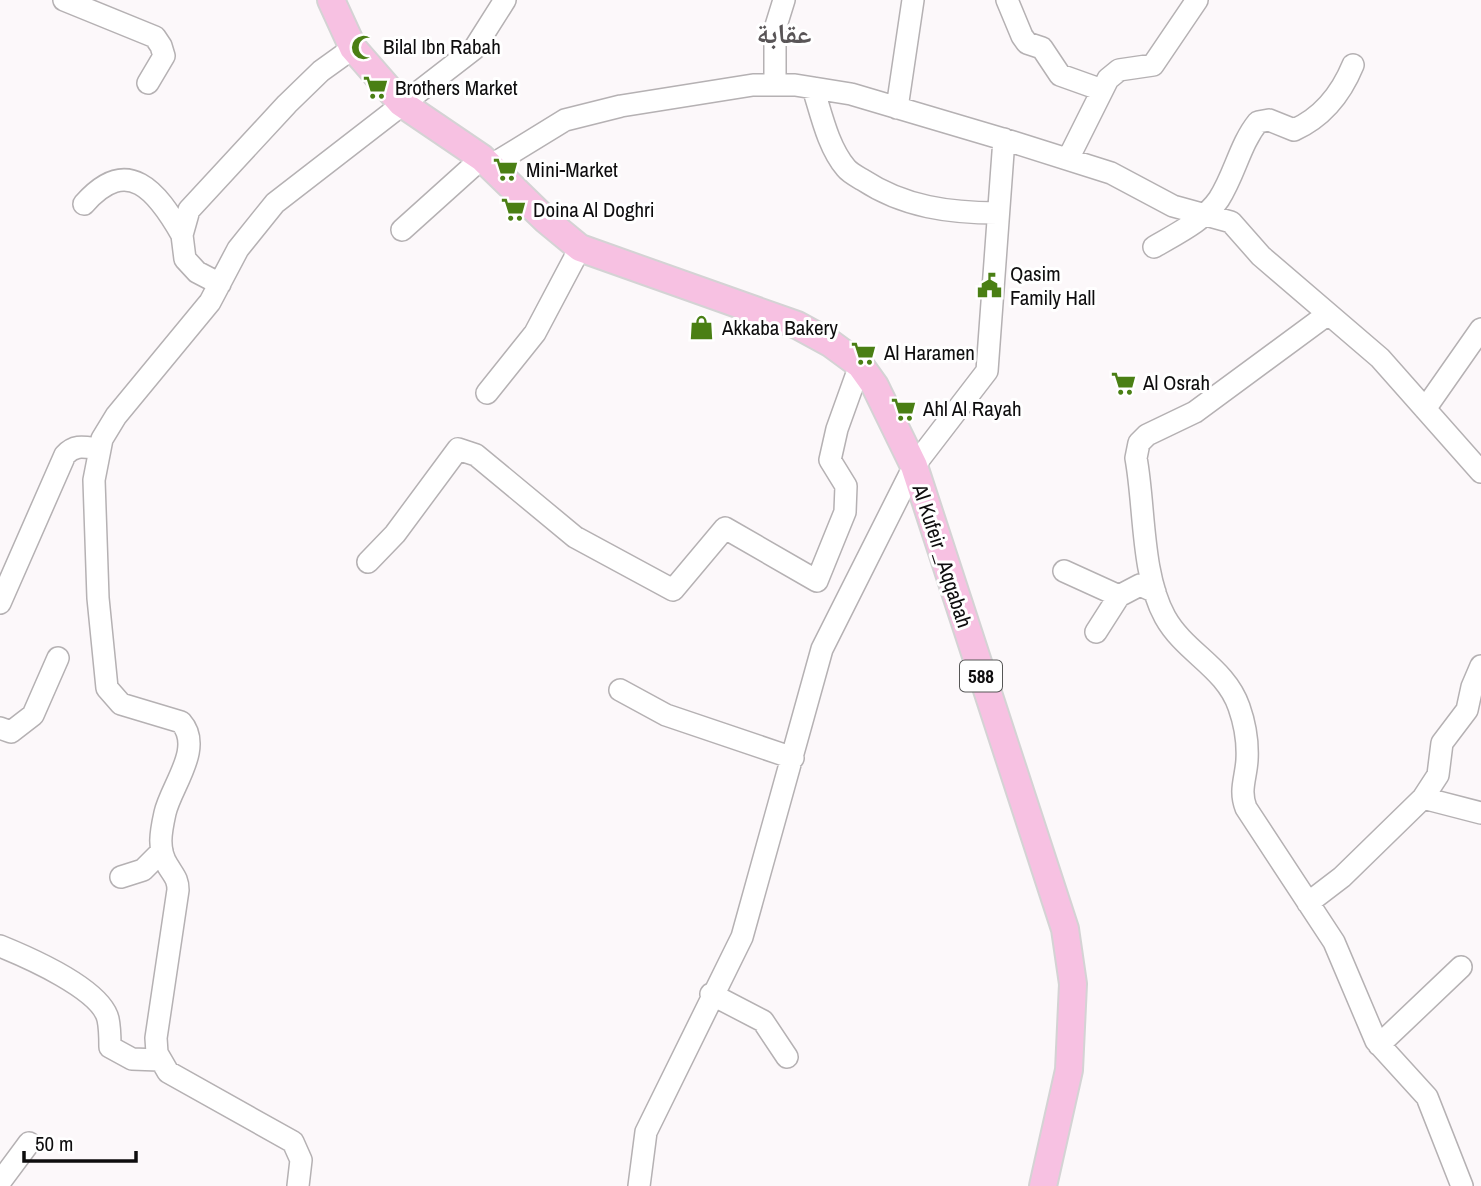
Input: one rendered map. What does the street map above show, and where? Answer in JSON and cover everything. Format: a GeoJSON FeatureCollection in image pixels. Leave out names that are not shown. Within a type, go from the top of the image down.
{"type":"FeatureCollection","features":[{"type":"Feature","properties":{"kind":"main road","name":"588"},"geometry":{"type":"LineString","coordinates":[[331,0],[353,48],[401,103],[486,162],[546,220],[580,248]]}},
{"type":"Feature","properties":{"kind":"main road","name":"Al Kufeir _Aqqabah"},"geometry":{"type":"LineString","coordinates":[[580,248],[797,326],[830,343],[860,365],[875,386],[914,466],[1065,929],[1073,984],[1069,1070],[1043,1186]]}},
{"type":"Feature","properties":{"kind":"street"},"geometry":{"type":"LineString","coordinates":[[64,0],[155,37],[162,46],[164,56],[148,83]]}},
{"type":"Feature","properties":{"kind":"street"},"geometry":{"type":"LineString","coordinates":[[298,1186],[301,1160],[293,1142],[168,1072],[159,1060],[156,1038],[178,890],[178,879],[162,851],[166,810],[187,757],[190,737],[181,722],[121,704],[107,688],[99,597],[94,480],[99,449],[116,416],[202,313],[238,249],[275,203],[474,49],[506,0]]}},
{"type":"Feature","properties":{"kind":"street"},"geometry":{"type":"LineString","coordinates":[[775,85],[775,29],[784,0]]}},
{"type":"Feature","properties":{"kind":"street"},"geometry":{"type":"LineString","coordinates":[[897,108],[913,0]]}},
{"type":"Feature","properties":{"kind":"street"},"geometry":{"type":"LineString","coordinates":[[1007,0],[1027,44],[1042,48],[1060,75],[1102,90]]}},
{"type":"Feature","properties":{"kind":"street"},"geometry":{"type":"LineString","coordinates":[[1068,159],[1108,79],[1119,70],[1153,65],[1197,0]]}},
{"type":"Feature","properties":{"kind":"street"},"geometry":{"type":"LineString","coordinates":[[220,284],[197,272],[185,259],[182,235],[189,210],[321,71],[353,48]]}},
{"type":"Feature","properties":{"kind":"street"},"geometry":{"type":"LineString","coordinates":[[1154,247],[1206,213],[1219,198],[1250,132],[1258,122],[1269,120],[1294,130],[1307,124],[1327,108],[1344,87],[1353,65]]}},
{"type":"Feature","properties":{"kind":"street"},"geometry":{"type":"LineString","coordinates":[[402,230],[486,162],[565,120],[621,106],[753,85],[813,88],[850,94],[1111,173],[1173,206],[1231,222],[1261,256],[1380,358],[1481,472]]}},
{"type":"Feature","properties":{"kind":"street"},"geometry":{"type":"LineString","coordinates":[[813,88],[825,127],[846,168],[881,192],[914,204],[970,213],[998,213]]}},
{"type":"Feature","properties":{"kind":"street"},"geometry":{"type":"LineString","coordinates":[[639,1186],[646,1132],[741,937],[822,649],[914,466],[987,371],[1004,139]]}},
{"type":"Feature","properties":{"kind":"street"},"geometry":{"type":"LineString","coordinates":[[84,204],[97,189],[121,178],[135,180],[150,190],[163,205],[182,235]]}},
{"type":"Feature","properties":{"kind":"street"},"geometry":{"type":"LineString","coordinates":[[487,393],[535,333],[580,248]]}},
{"type":"Feature","properties":{"kind":"street"},"geometry":{"type":"LineString","coordinates":[[1328,314],[1195,412],[1147,435],[1139,443],[1136,458],[1155,592],[1173,629],[1216,669],[1232,692],[1246,733],[1248,759],[1243,798],[1334,942],[1379,1045],[1427,1097],[1462,1186]]}},
{"type":"Feature","properties":{"kind":"street"},"geometry":{"type":"LineString","coordinates":[[1425,409],[1481,329]]}},
{"type":"Feature","properties":{"kind":"street"},"geometry":{"type":"LineString","coordinates":[[368,562],[395,534],[458,449],[475,455],[575,537],[673,590],[724,528],[817,581],[845,512],[846,486],[830,460],[837,429],[860,365]]}},
{"type":"Feature","properties":{"kind":"street"},"geometry":{"type":"LineString","coordinates":[[1,594],[65,455],[71,448],[80,446],[99,449]]}},
{"type":"Feature","properties":{"kind":"street"},"geometry":{"type":"LineString","coordinates":[[1064,571],[1119,596]]}},
{"type":"Feature","properties":{"kind":"street"},"geometry":{"type":"LineString","coordinates":[[1096,632],[1119,596],[1140,585],[1155,592]]}},
{"type":"Feature","properties":{"kind":"street"},"geometry":{"type":"LineString","coordinates":[[0,728],[11,733],[33,715],[58,658]]}},
{"type":"Feature","properties":{"kind":"street"},"geometry":{"type":"LineString","coordinates":[[1308,903],[1342,877],[1423,798],[1438,775],[1442,743],[1467,710],[1472,687],[1481,666]]}},
{"type":"Feature","properties":{"kind":"street"},"geometry":{"type":"LineString","coordinates":[[620,690],[666,715],[793,758]]}},
{"type":"Feature","properties":{"kind":"street"},"geometry":{"type":"LineString","coordinates":[[1423,798],[1481,813]]}},
{"type":"Feature","properties":{"kind":"street"},"geometry":{"type":"LineString","coordinates":[[121,877],[143,870],[162,851]]}},
{"type":"Feature","properties":{"kind":"street"},"geometry":{"type":"LineString","coordinates":[[0,946],[48,967],[86,991],[108,1017],[110,1047],[132,1059],[159,1060]]}},
{"type":"Feature","properties":{"kind":"street"},"geometry":{"type":"LineString","coordinates":[[1379,1045],[1461,967]]}},
{"type":"Feature","properties":{"kind":"street"},"geometry":{"type":"LineString","coordinates":[[711,994],[763,1020],[787,1057]]}},
{"type":"Feature","properties":{"kind":"street"},"geometry":{"type":"LineString","coordinates":[[0,1182],[29,1143]]}},
{"type":"Feature","properties":{"kind":"place","name":"Bilal Ibn Rabah"},"geometry":{"type":"Point","coordinates":[363,47]}},
{"type":"Feature","properties":{"kind":"place","name":"Brothers Market"},"geometry":{"type":"Point","coordinates":[375,88]}},
{"type":"Feature","properties":{"kind":"place","name":"Mini-Market"},"geometry":{"type":"Point","coordinates":[506,170]}},
{"type":"Feature","properties":{"kind":"place","name":"Doina Al Doghri"},"geometry":{"type":"Point","coordinates":[513,210]}},
{"type":"Feature","properties":{"kind":"place","name":"Qasim Family Hall"},"geometry":{"type":"Point","coordinates":[990,286]}},
{"type":"Feature","properties":{"kind":"place","name":"Akkaba Bakery"},"geometry":{"type":"Point","coordinates":[702,328]}},
{"type":"Feature","properties":{"kind":"place","name":"Al Haramen"},"geometry":{"type":"Point","coordinates":[864,353]}},
{"type":"Feature","properties":{"kind":"place","name":"Al Osrah"},"geometry":{"type":"Point","coordinates":[1123,383]}},
{"type":"Feature","properties":{"kind":"place","name":"Ahl Al Rayah"},"geometry":{"type":"Point","coordinates":[903,409]}},
{"type":"Feature","properties":{"kind":"district","name":"عقابة"},"geometry":{"type":"Point","coordinates":[784,33]}}]}
